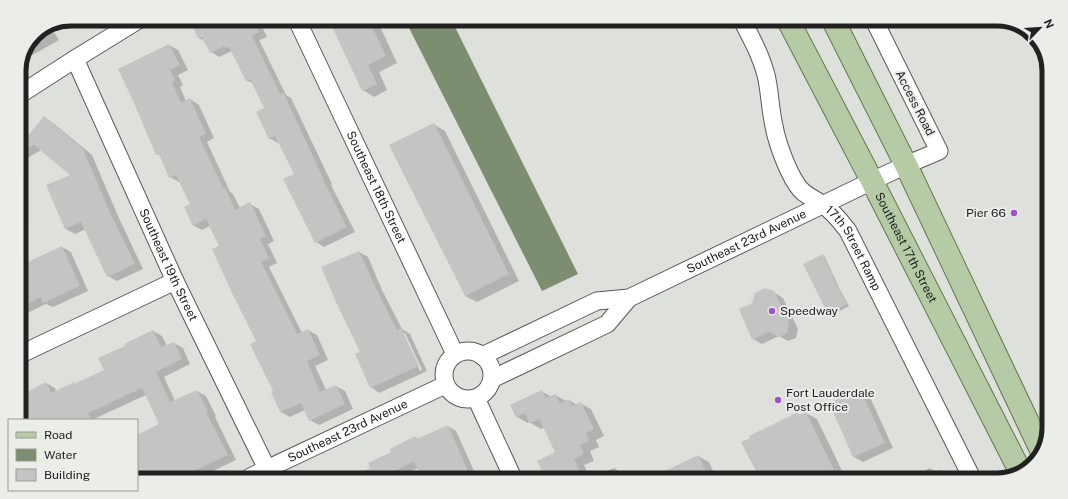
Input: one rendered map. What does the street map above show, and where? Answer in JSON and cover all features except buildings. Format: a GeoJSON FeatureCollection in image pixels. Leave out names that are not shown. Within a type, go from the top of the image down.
{"type":"FeatureCollection","features":[{"type":"Feature","properties":{"kind":"main road","name":"Southeast 17th Street"},"geometry":{"type":"LineString","coordinates":[[791,26],[1018,467]]}},
{"type":"Feature","properties":{"kind":"main road"},"geometry":{"type":"LineString","coordinates":[[836,26],[906,164],[1039,445]]}},
{"type":"Feature","properties":{"kind":"street"},"geometry":{"type":"LineString","coordinates":[[26,90],[129,26]]}},
{"type":"Feature","properties":{"kind":"street","name":"Southeast 18th Street"},"geometry":{"type":"LineString","coordinates":[[300,26],[455,354]]}},
{"type":"Feature","properties":{"kind":"street","name":"17th Street Ramp"},"geometry":{"type":"LineString","coordinates":[[745,26],[762,60],[766,76],[773,125],[777,141],[791,176],[809,197],[824,205],[848,231],[969,473]]}},
{"type":"Feature","properties":{"kind":"street","name":"Access Road"},"geometry":{"type":"LineString","coordinates":[[877,26],[940,151],[906,164]]}},
{"type":"Feature","properties":{"kind":"street","name":"Southeast 19th Street"},"geometry":{"type":"LineString","coordinates":[[75,59],[175,281],[267,469]]}},
{"type":"Feature","properties":{"kind":"street","name":"Southeast 23rd Avenue"},"geometry":{"type":"LineString","coordinates":[[482,356],[597,301],[629,298],[906,164]]}},
{"type":"Feature","properties":{"kind":"street"},"geometry":{"type":"LineString","coordinates":[[26,352],[175,281]]}},
{"type":"Feature","properties":{"kind":"street","name":"Southeast 23rd Avenue"},"geometry":{"type":"LineString","coordinates":[[492,379],[607,324],[629,298]]}},
{"type":"Feature","properties":{"kind":"street"},"geometry":{"type":"LineString","coordinates":[[469,351],[476,352],[482,356],[487,360],[492,372],[492,379],[487,391],[476,398],[469,400],[455,396],[445,385],[444,371],[449,359],[455,354],[469,351]]}},
{"type":"Feature","properties":{"kind":"street","name":"Southeast 23rd Avenue"},"geometry":{"type":"LineString","coordinates":[[258,473],[445,385]]}},
{"type":"Feature","properties":{"kind":"street"},"geometry":{"type":"LineString","coordinates":[[476,398],[511,473]]}},
{"type":"Feature","properties":{"kind":"water"},"geometry":{"type":"Polygon","coordinates":[[[408,26],[454,26],[578,274],[542,291],[408,26]]]}},
{"type":"Feature","properties":{"kind":"place","name":"Pier 66"},"geometry":{"type":"Point","coordinates":[1014,213]}},
{"type":"Feature","properties":{"kind":"place","name":"Speedway"},"geometry":{"type":"Point","coordinates":[772,311]}},
{"type":"Feature","properties":{"kind":"place","name":"Fort Lauderdale Post Office"},"geometry":{"type":"Point","coordinates":[778,400]}}]}
